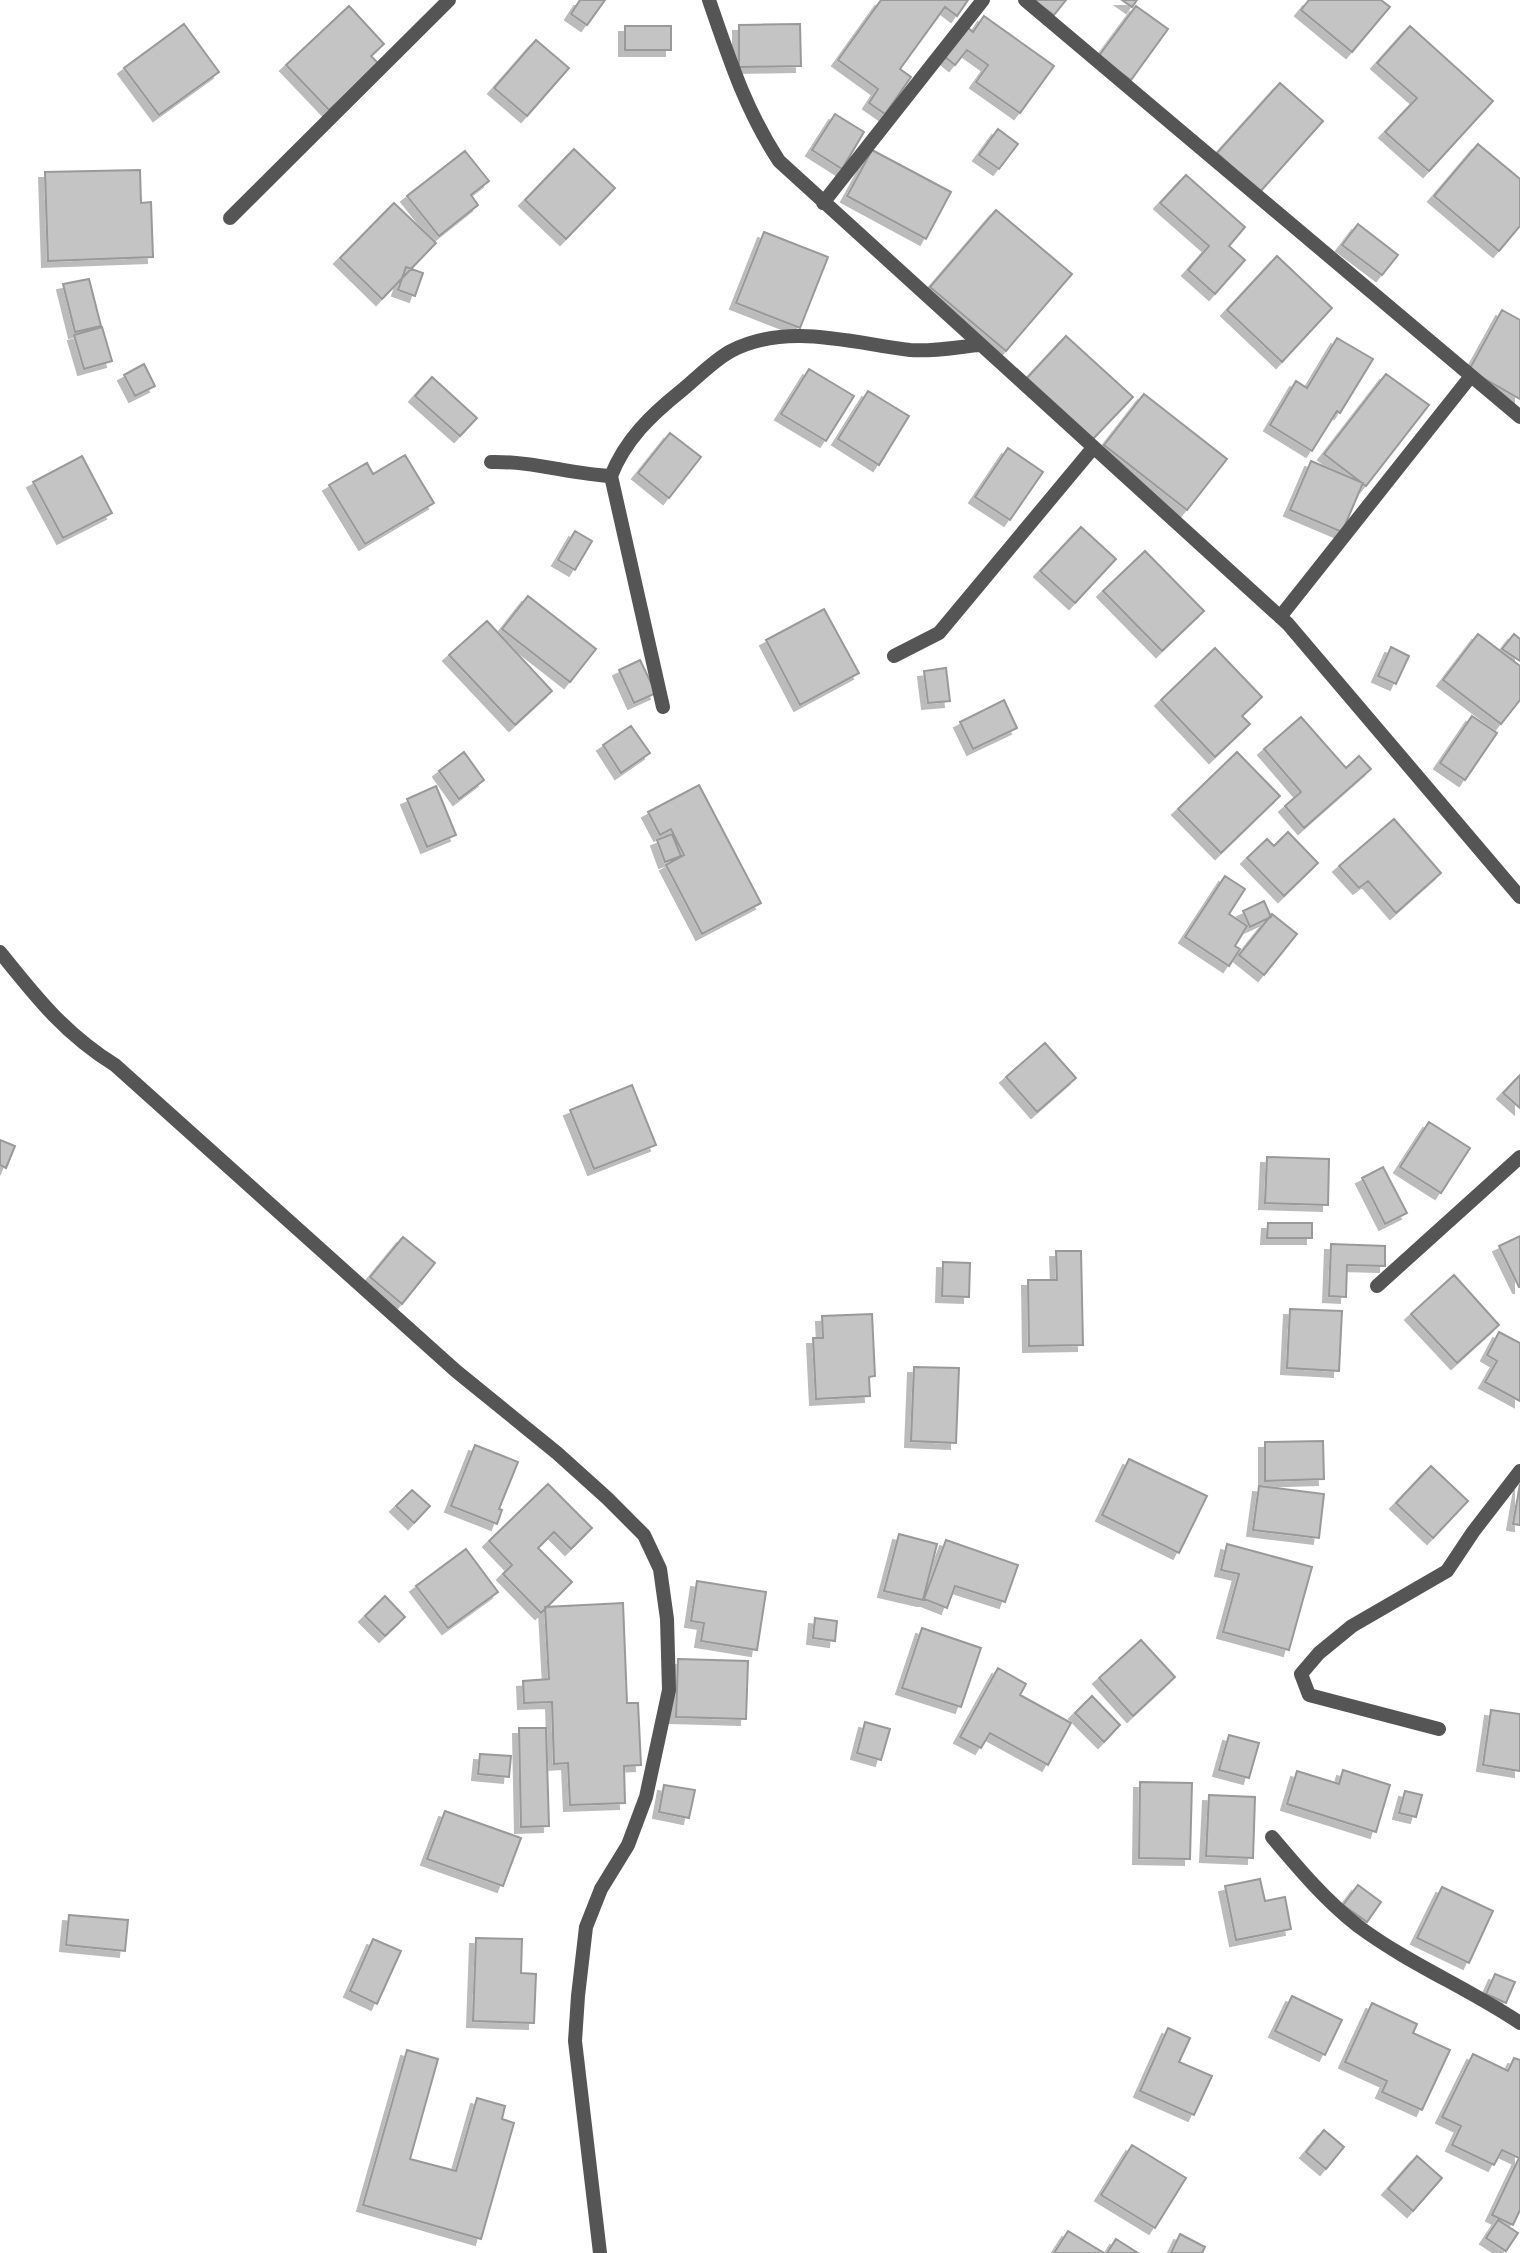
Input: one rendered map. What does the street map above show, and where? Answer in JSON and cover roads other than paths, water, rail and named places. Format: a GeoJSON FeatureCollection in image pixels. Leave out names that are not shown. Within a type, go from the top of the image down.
{"type":"FeatureCollection","features":[{"type":"Feature","properties":{"kind":"street"},"geometry":{"type":"LineString","coordinates":[[230,218],[449,0]]}},
{"type":"Feature","properties":{"kind":"street"},"geometry":{"type":"LineString","coordinates":[[709,0],[745,102],[779,161],[1280,617],[1520,897]]}},
{"type":"Feature","properties":{"kind":"street"},"geometry":{"type":"LineString","coordinates":[[824,203],[983,0]]}},
{"type":"Feature","properties":{"kind":"street"},"geometry":{"type":"LineString","coordinates":[[1025,0],[1520,417]]}},
{"type":"Feature","properties":{"kind":"street"},"geometry":{"type":"LineString","coordinates":[[663,707],[611,477],[635,432],[730,351],[766,337],[827,337],[913,350],[979,345]]}},
{"type":"Feature","properties":{"kind":"street"},"geometry":{"type":"LineString","coordinates":[[1280,617],[1471,376]]}},
{"type":"Feature","properties":{"kind":"street"},"geometry":{"type":"LineString","coordinates":[[894,656],[939,633],[1093,448]]}},
{"type":"Feature","properties":{"kind":"street"},"geometry":{"type":"LineString","coordinates":[[491,462],[513,462],[611,477]]}},
{"type":"Feature","properties":{"kind":"street"},"geometry":{"type":"LineString","coordinates":[[0,952],[37,999],[85,1047],[115,1066],[456,1371],[557,1453],[607,1499],[644,1535],[660,1569],[667,1619],[669,1690],[646,1797],[628,1845],[601,1889],[586,1927],[578,1996],[575,2041],[600,2253]]}},
{"type":"Feature","properties":{"kind":"street"},"geometry":{"type":"LineString","coordinates":[[1377,1286],[1520,1157]]}},
{"type":"Feature","properties":{"kind":"street"},"geometry":{"type":"LineString","coordinates":[[1439,1729],[1308,1695],[1301,1674],[1319,1653],[1352,1626],[1447,1571],[1472,1532],[1520,1471]]}},
{"type":"Feature","properties":{"kind":"street"},"geometry":{"type":"LineString","coordinates":[[1272,1837],[1326,1900],[1360,1927],[1448,1983],[1485,1999],[1520,2023]]}}]}
